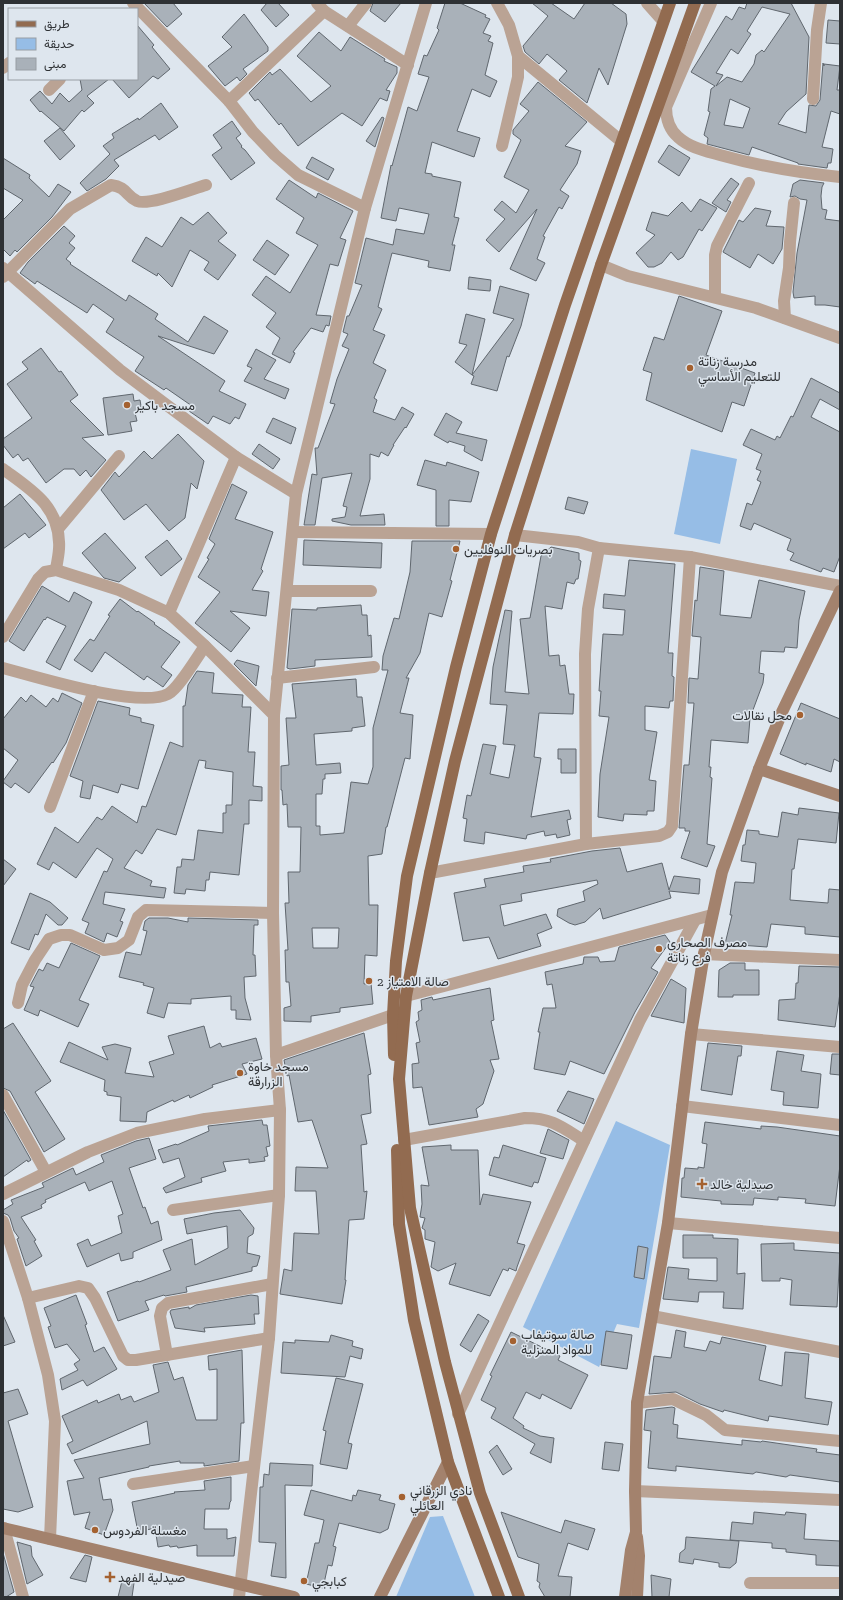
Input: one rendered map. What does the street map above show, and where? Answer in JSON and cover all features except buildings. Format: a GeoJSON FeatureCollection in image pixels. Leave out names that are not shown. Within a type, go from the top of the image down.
{"type":"FeatureCollection","features":[{"type":"Feature","properties":{"kind":"main road"},"geometry":{"type":"LineString","coordinates":[[499,1597],[448,1462],[414,1320],[399,1224],[393,1014],[396,961],[407,876],[456,667],[490,534],[565,305],[670,3]]}},
{"type":"Feature","properties":{"kind":"main road"},"geometry":{"type":"LineString","coordinates":[[519,1597],[480,1493],[458,1414],[410,1208],[399,1078],[406,996],[430,872],[455,761],[515,535],[616,220],[695,3]]}},
{"type":"Feature","properties":{"kind":"main road"},"geometry":{"type":"LineString","coordinates":[[597,212],[616,220]]}},
{"type":"Feature","properties":{"kind":"main road"},"geometry":{"type":"LineString","coordinates":[[435,756],[455,761]]}},
{"type":"Feature","properties":{"kind":"street"},"geometry":{"type":"LineString","coordinates":[[348,26],[366,3]]}},
{"type":"Feature","properties":{"kind":"street"},"geometry":{"type":"LineString","coordinates":[[240,1591],[268,1338],[279,1195],[280,1110],[276,1055],[273,913],[274,715],[296,494],[365,208],[426,3]]}},
{"type":"Feature","properties":{"kind":"street"},"geometry":{"type":"LineString","coordinates":[[497,3],[510,25],[518,56],[518,77],[502,146]]}},
{"type":"Feature","properties":{"kind":"street"},"geometry":{"type":"LineString","coordinates":[[647,3],[663,21]]}},
{"type":"Feature","properties":{"kind":"street"},"geometry":{"type":"LineString","coordinates":[[711,3],[666,108],[667,120],[674,132],[684,141],[697,148],[744,162],[840,177]]}},
{"type":"Feature","properties":{"kind":"street"},"geometry":{"type":"LineString","coordinates":[[813,99],[817,30],[821,3]]}},
{"type":"Feature","properties":{"kind":"street"},"geometry":{"type":"LineString","coordinates":[[229,101],[320,7],[408,65]]}},
{"type":"Feature","properties":{"kind":"street"},"geometry":{"type":"LineString","coordinates":[[138,11],[229,101],[253,132],[275,155],[298,175],[365,208]]}},
{"type":"Feature","properties":{"kind":"street"},"geometry":{"type":"LineString","coordinates":[[518,56],[621,141]]}},
{"type":"Feature","properties":{"kind":"street"},"geometry":{"type":"LineString","coordinates":[[49,90],[59,80]]}},
{"type":"Feature","properties":{"kind":"street"},"geometry":{"type":"LineString","coordinates":[[715,298],[717,246],[749,182]]}},
{"type":"Feature","properties":{"kind":"street"},"geometry":{"type":"LineString","coordinates":[[206,185],[150,202],[137,201],[120,186],[110,185],[70,209],[4,273],[120,370],[236,457],[296,494]]}},
{"type":"Feature","properties":{"kind":"street"},"geometry":{"type":"LineString","coordinates":[[785,318],[784,301],[790,268],[790,242],[794,203]]}},
{"type":"Feature","properties":{"kind":"street"},"geometry":{"type":"LineString","coordinates":[[601,265],[628,276],[756,308],[840,338]]}},
{"type":"Feature","properties":{"kind":"street"},"geometry":{"type":"LineString","coordinates":[[58,529],[119,456]]}},
{"type":"Feature","properties":{"kind":"street"},"geometry":{"type":"LineString","coordinates":[[169,613],[236,457]]}},
{"type":"Feature","properties":{"kind":"street"},"geometry":{"type":"LineString","coordinates":[[3,469],[39,496],[51,510],[58,529],[59,543],[56,570]]}},
{"type":"Feature","properties":{"kind":"street"},"geometry":{"type":"LineString","coordinates":[[293,532],[490,534]]}},
{"type":"Feature","properties":{"kind":"street"},"geometry":{"type":"LineString","coordinates":[[515,535],[578,542],[599,548],[690,558],[840,586]]}},
{"type":"Feature","properties":{"kind":"street"},"geometry":{"type":"LineString","coordinates":[[586,844],[586,654],[588,610],[599,548]]}},
{"type":"Feature","properties":{"kind":"street"},"geometry":{"type":"LineString","coordinates":[[430,872],[586,844],[659,836],[668,832],[672,826],[690,558]]}},
{"type":"Feature","properties":{"kind":"street"},"geometry":{"type":"LineString","coordinates":[[3,637],[7,622],[38,579],[45,572],[56,570],[119,590],[169,613],[205,646],[274,715]]}},
{"type":"Feature","properties":{"kind":"street"},"geometry":{"type":"LineString","coordinates":[[287,591],[371,591]]}},
{"type":"Feature","properties":{"kind":"street"},"geometry":{"type":"LineString","coordinates":[[637,1597],[639,1556],[636,1532],[635,1491],[637,1403],[668,1223],[691,1034],[704,954],[722,872],[759,769],[782,712],[840,591]]}},
{"type":"Feature","properties":{"kind":"street"},"geometry":{"type":"LineString","coordinates":[[3,668],[113,696],[156,698],[168,694],[177,685],[205,646]]}},
{"type":"Feature","properties":{"kind":"street"},"geometry":{"type":"LineString","coordinates":[[277,678],[374,667]]}},
{"type":"Feature","properties":{"kind":"street"},"geometry":{"type":"LineString","coordinates":[[50,807],[94,691]]}},
{"type":"Feature","properties":{"kind":"street"},"geometry":{"type":"LineString","coordinates":[[759,769],[840,796]]}},
{"type":"Feature","properties":{"kind":"street"},"geometry":{"type":"LineString","coordinates":[[18,1003],[22,985],[35,960],[49,940],[61,935],[70,935],[104,950],[118,948],[129,940],[138,917],[146,910],[273,913]]}},
{"type":"Feature","properties":{"kind":"street"},"geometry":{"type":"LineString","coordinates":[[406,996],[712,915]]}},
{"type":"Feature","properties":{"kind":"street"},"geometry":{"type":"LineString","coordinates":[[458,1414],[640,1020],[695,920]]}},
{"type":"Feature","properties":{"kind":"street"},"geometry":{"type":"LineString","coordinates":[[704,954],[840,960]]}},
{"type":"Feature","properties":{"kind":"street"},"geometry":{"type":"LineString","coordinates":[[276,1055],[393,1014]]}},
{"type":"Feature","properties":{"kind":"street"},"geometry":{"type":"LineString","coordinates":[[691,1034],[840,1047]]}},
{"type":"Feature","properties":{"kind":"street"},"geometry":{"type":"LineString","coordinates":[[3,1095],[46,1172]]}},
{"type":"Feature","properties":{"kind":"street"},"geometry":{"type":"LineString","coordinates":[[682,1106],[840,1125]]}},
{"type":"Feature","properties":{"kind":"street"},"geometry":{"type":"LineString","coordinates":[[3,1194],[88,1152],[137,1133],[205,1120],[280,1110]]}},
{"type":"Feature","properties":{"kind":"street"},"geometry":{"type":"LineString","coordinates":[[404,1140],[525,1118],[540,1118],[552,1121],[584,1141]]}},
{"type":"Feature","properties":{"kind":"street"},"geometry":{"type":"LineString","coordinates":[[173,1210],[279,1195]]}},
{"type":"Feature","properties":{"kind":"street"},"geometry":{"type":"LineString","coordinates":[[3,1222],[28,1298],[48,1375],[55,1421],[50,1539]]}},
{"type":"Feature","properties":{"kind":"street"},"geometry":{"type":"LineString","coordinates":[[668,1223],[840,1238]]}},
{"type":"Feature","properties":{"kind":"street"},"geometry":{"type":"LineString","coordinates":[[168,1355],[160,1316],[162,1308],[168,1303],[272,1284]]}},
{"type":"Feature","properties":{"kind":"street"},"geometry":{"type":"LineString","coordinates":[[28,1298],[79,1286],[88,1288],[95,1298],[123,1356],[128,1360],[168,1355],[268,1338]]}},
{"type":"Feature","properties":{"kind":"street"},"geometry":{"type":"LineString","coordinates":[[652,1316],[840,1352]]}},
{"type":"Feature","properties":{"kind":"street"},"geometry":{"type":"LineString","coordinates":[[637,1403],[673,1399],[706,1415],[725,1430],[840,1441]]}},
{"type":"Feature","properties":{"kind":"street"},"geometry":{"type":"LineString","coordinates":[[380,1597],[448,1462]]}},
{"type":"Feature","properties":{"kind":"street"},"geometry":{"type":"LineString","coordinates":[[133,1484],[254,1466]]}},
{"type":"Feature","properties":{"kind":"street"},"geometry":{"type":"LineString","coordinates":[[635,1491],[840,1500]]}},
{"type":"Feature","properties":{"kind":"street"},"geometry":{"type":"LineString","coordinates":[[23,1597],[6,1551],[3,1528],[50,1539],[240,1591],[294,1597]]}},
{"type":"Feature","properties":{"kind":"street"},"geometry":{"type":"LineString","coordinates":[[625,1597],[631,1550],[636,1532]]}},
{"type":"Feature","properties":{"kind":"street"},"geometry":{"type":"LineString","coordinates":[[750,1583],[840,1583]]}},
{"type":"Feature","properties":{"kind":"green space"},"geometry":{"type":"Polygon","coordinates":[[[691,449],[737,459],[720,544],[674,534],[691,449]]]}},
{"type":"Feature","properties":{"kind":"green space"},"geometry":{"type":"Polygon","coordinates":[[[616,1121],[670,1145],[639,1328],[617,1324],[599,1367],[523,1327],[616,1121]]]}},
{"type":"Feature","properties":{"kind":"green space"},"geometry":{"type":"Polygon","coordinates":[[[443,1516],[475,1597],[396,1597],[430,1517],[443,1516]]]}},
{"type":"Feature","properties":{"kind":"place","name":"مدرسة زناتة للتعليم الأساسي"},"geometry":{"type":"Point","coordinates":[690,368]}},
{"type":"Feature","properties":{"kind":"place","name":"مسجد باكير"},"geometry":{"type":"Point","coordinates":[127,405]}},
{"type":"Feature","properties":{"kind":"place","name":"بصريات النوفليين"},"geometry":{"type":"Point","coordinates":[456,549]}},
{"type":"Feature","properties":{"kind":"place","name":"محل نقالات"},"geometry":{"type":"Point","coordinates":[800,715]}},
{"type":"Feature","properties":{"kind":"place","name":"مصرف الصحارى فرع زناتة"},"geometry":{"type":"Point","coordinates":[659,949]}},
{"type":"Feature","properties":{"kind":"place","name":"صالة الامتياز 2"},"geometry":{"type":"Point","coordinates":[369,981]}},
{"type":"Feature","properties":{"kind":"place","name":"مسجد خاوة الزرارقة"},"geometry":{"type":"Point","coordinates":[240,1073]}},
{"type":"Feature","properties":{"kind":"place","name":"صيدلية خالد"},"geometry":{"type":"Point","coordinates":[702,1184]}},
{"type":"Feature","properties":{"kind":"place","name":"صالة سوتيفاب للمواد المنزلية"},"geometry":{"type":"Point","coordinates":[513,1341]}},
{"type":"Feature","properties":{"kind":"place","name":"نادي الزرقاني العائلي"},"geometry":{"type":"Point","coordinates":[402,1497]}},
{"type":"Feature","properties":{"kind":"place","name":"مغسلة الفردوس"},"geometry":{"type":"Point","coordinates":[95,1530]}},
{"type":"Feature","properties":{"kind":"place","name":"صيدلية الفهد"},"geometry":{"type":"Point","coordinates":[110,1577]}},
{"type":"Feature","properties":{"kind":"place","name":"كبابجي"},"geometry":{"type":"Point","coordinates":[304,1581]}}]}
